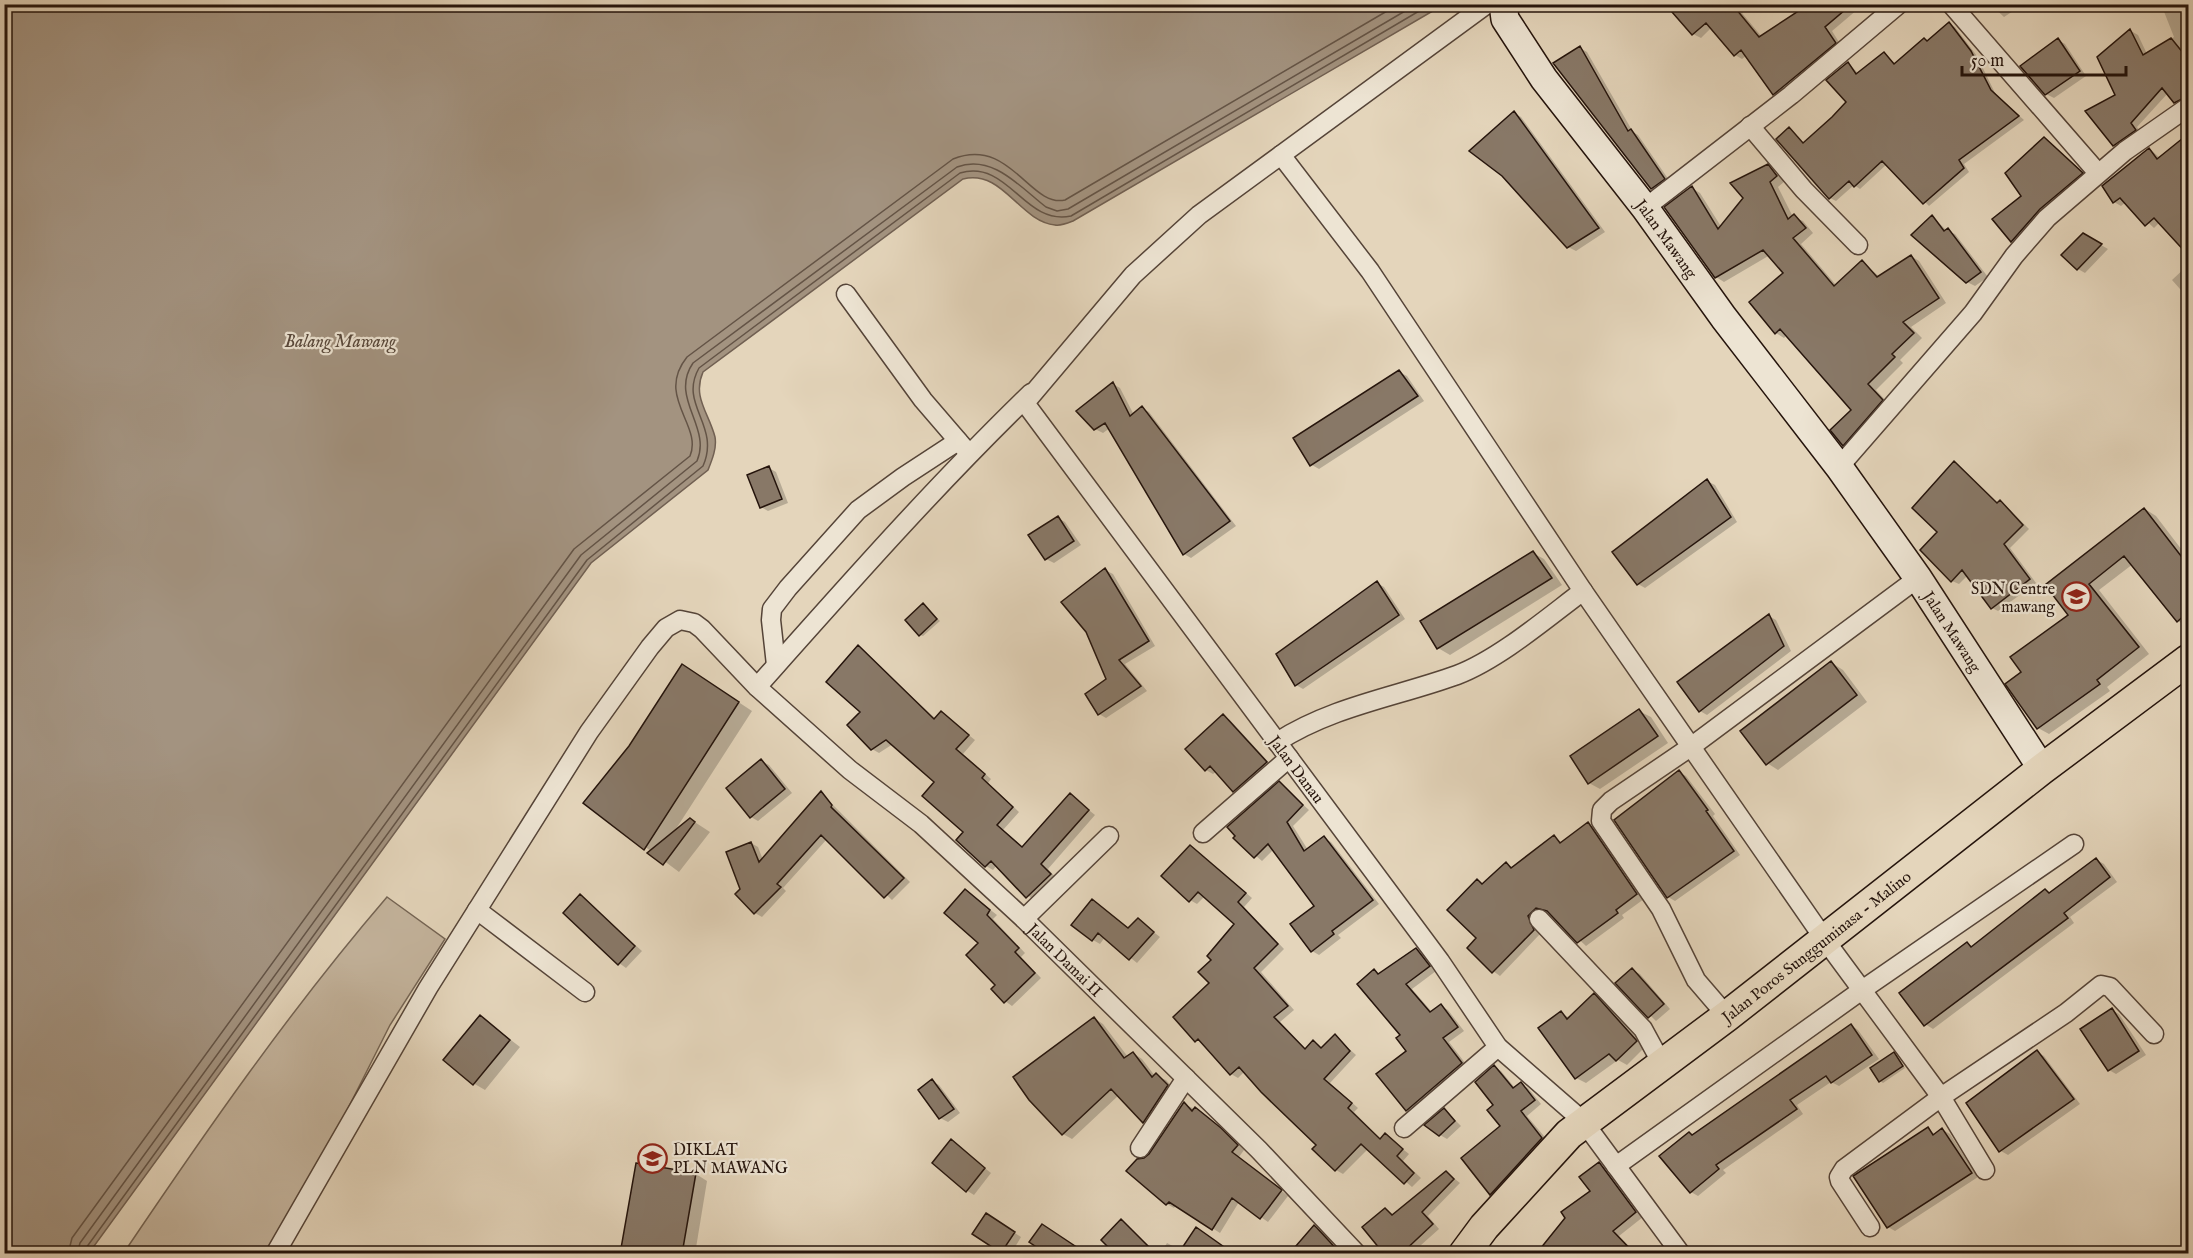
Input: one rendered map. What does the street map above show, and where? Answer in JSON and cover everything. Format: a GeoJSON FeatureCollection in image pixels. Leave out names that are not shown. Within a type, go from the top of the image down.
{"type":"FeatureCollection","features":[{"type":"Feature","properties":{"kind":"main road","name":"Jalan Poros Sungguminasa - Malino"},"geometry":{"type":"LineString","coordinates":[[1467,1252],[1524,1181],[1583,1121],[1727,1016],[2042,769],[2188,660]]}},
{"type":"Feature","properties":{"kind":"street"},"geometry":{"type":"LineString","coordinates":[[757,687],[888,539],[964,447],[1037,388],[1133,275],[1199,216],[1487,4]]}},
{"type":"Feature","properties":{"kind":"street","name":"Jalan Mawang"},"geometry":{"type":"LineString","coordinates":[[1503,4],[1508,25],[1544,79],[1645,208],[1724,318],[1839,467],[1918,578],[2042,769]]}},
{"type":"Feature","properties":{"kind":"street"},"geometry":{"type":"LineString","coordinates":[[1645,208],[1750,126],[1899,4]]}},
{"type":"Feature","properties":{"kind":"street"},"geometry":{"type":"LineString","coordinates":[[1951,4],[2098,173]]}},
{"type":"Feature","properties":{"kind":"street"},"geometry":{"type":"LineString","coordinates":[[1839,467],[1973,313],[2014,256],[2047,218],[2152,130],[2188,107]]}},
{"type":"Feature","properties":{"kind":"street"},"geometry":{"type":"LineString","coordinates":[[1750,126],[1804,190],[1858,245]]}},
{"type":"Feature","properties":{"kind":"street"},"geometry":{"type":"LineString","coordinates":[[1281,155],[1370,271],[1583,591],[1825,940],[1941,1097],[1985,1170]]}},
{"type":"Feature","properties":{"kind":"street"},"geometry":{"type":"LineString","coordinates":[[850,301],[922,400],[964,447]]}},
{"type":"Feature","properties":{"kind":"street","name":"Jalan Danau"},"geometry":{"type":"LineString","coordinates":[[1037,388],[1025,403],[1440,961],[1498,1047],[1583,1121],[1681,1254]]}},
{"type":"Feature","properties":{"kind":"street"},"geometry":{"type":"LineString","coordinates":[[776,665],[772,609],[788,588],[858,510],[903,477],[964,447]]}},
{"type":"Feature","properties":{"kind":"street"},"geometry":{"type":"LineString","coordinates":[[1727,1016],[1696,980],[1661,909],[1599,817],[1611,801],[1692,746],[1918,578]]}},
{"type":"Feature","properties":{"kind":"street"},"geometry":{"type":"LineString","coordinates":[[1277,742],[1304,725],[1336,712],[1459,674],[1510,644],[1583,591]]}},
{"type":"Feature","properties":{"kind":"street","name":"Jalan Damai II"},"geometry":{"type":"LineString","coordinates":[[275,1254],[428,987],[589,732],[666,628],[680,620],[694,623],[757,687],[850,770],[921,825],[1024,919],[1296,1187],[1357,1254]]}},
{"type":"Feature","properties":{"kind":"street"},"geometry":{"type":"LineString","coordinates":[[1203,833],[1289,758]]}},
{"type":"Feature","properties":{"kind":"street"},"geometry":{"type":"LineString","coordinates":[[1024,919],[1109,836]]}},
{"type":"Feature","properties":{"kind":"street"},"geometry":{"type":"LineString","coordinates":[[1616,1166],[1862,990],[2074,844]]}},
{"type":"Feature","properties":{"kind":"street"},"geometry":{"type":"LineString","coordinates":[[477,910],[585,992]]}},
{"type":"Feature","properties":{"kind":"street"},"geometry":{"type":"LineString","coordinates":[[1539,919],[1643,1029],[1662,1064]]}},
{"type":"Feature","properties":{"kind":"street"},"geometry":{"type":"LineString","coordinates":[[1869,1227],[1839,1181],[1841,1173],[1941,1097],[2105,984],[2154,1034]]}},
{"type":"Feature","properties":{"kind":"street"},"geometry":{"type":"LineString","coordinates":[[1404,1128],[1498,1047]]}},
{"type":"Feature","properties":{"kind":"street"},"geometry":{"type":"LineString","coordinates":[[1140,1148],[1186,1078]]}},
{"type":"Feature","properties":{"kind":"shaded area"},"geometry":{"type":"Polygon","coordinates":[[[387,897],[445,939],[390,1025],[322,1160],[265,1253],[123,1254],[283,1027],[387,897]]]}},
{"type":"Feature","properties":{"kind":"water","name":"Balang Mawang"},"geometry":{"type":"Polygon","coordinates":[[[5,4],[1443,5],[1069,223],[1057,225],[1042,221],[1031,215],[989,181],[977,178],[963,179],[703,372],[699,389],[700,397],[715,437],[714,454],[708,470],[591,563],[89,1253],[5,1254],[5,4]]]}},
{"type":"Feature","properties":{"kind":"building"},"geometry":{"type":"Polygon","coordinates":[[[1665,4],[1732,4],[1759,37],[1809,4],[1852,4],[1825,27],[1836,43],[1773,95],[1741,50],[1734,56],[1706,23],[1692,35],[1665,4]]]}},
{"type":"Feature","properties":{"kind":"building"},"geometry":{"type":"Polygon","coordinates":[[[1949,22],[1971,51],[1991,90],[2019,116],[1959,160],[1964,168],[1923,204],[1882,161],[1854,187],[1849,181],[1829,199],[1776,139],[1789,127],[1803,143],[1832,117],[1846,102],[1826,80],[1848,62],[1856,74],[1884,52],[1894,64],[1924,38],[1927,41],[1949,22]]]}},
{"type":"Feature","properties":{"kind":"building"},"geometry":{"type":"Polygon","coordinates":[[[2130,29],[2143,55],[2171,38],[2188,59],[2188,96],[2174,103],[2162,88],[2131,123],[2136,130],[2113,146],[2085,111],[2115,95],[2097,57],[2130,29]]]}},
{"type":"Feature","properties":{"kind":"building"},"geometry":{"type":"Polygon","coordinates":[[[2058,38],[2080,71],[2045,95],[2020,66],[2058,38]]]}},
{"type":"Feature","properties":{"kind":"building"},"geometry":{"type":"Polygon","coordinates":[[[1580,46],[1628,131],[1631,129],[1665,179],[1651,189],[1553,63],[1580,46]]]}},
{"type":"Feature","properties":{"kind":"building"},"geometry":{"type":"Polygon","coordinates":[[[1514,111],[1599,228],[1567,248],[1502,176],[1469,151],[1514,111]]]}},
{"type":"Feature","properties":{"kind":"building"},"geometry":{"type":"Polygon","coordinates":[[[2188,134],[2188,255],[2154,218],[2145,226],[2120,198],[2113,203],[2102,186],[2149,148],[2157,159],[2188,134]]]}},
{"type":"Feature","properties":{"kind":"building"},"geometry":{"type":"Polygon","coordinates":[[[2044,137],[2083,173],[2040,209],[2011,242],[1992,219],[2021,196],[2005,173],[2044,137]]]}},
{"type":"Feature","properties":{"kind":"building"},"geometry":{"type":"Polygon","coordinates":[[[1768,164],[1777,176],[1770,182],[1788,219],[1794,214],[1806,228],[1793,238],[1834,286],[1862,260],[1877,277],[1911,255],[1939,298],[1903,322],[1914,333],[1892,354],[1895,357],[1868,384],[1883,400],[1843,446],[1830,430],[1851,410],[1780,329],[1775,334],[1749,302],[1783,273],[1763,250],[1715,278],[1664,207],[1692,186],[1718,229],[1743,198],[1730,183],[1768,164]]]}},
{"type":"Feature","properties":{"kind":"building"},"geometry":{"type":"Polygon","coordinates":[[[1932,215],[1944,231],[1948,228],[1981,272],[1966,283],[1911,235],[1932,215]]]}},
{"type":"Feature","properties":{"kind":"building"},"geometry":{"type":"Polygon","coordinates":[[[2083,233],[2102,244],[2077,270],[2061,255],[2083,233]]]}},
{"type":"Feature","properties":{"kind":"building"},"geometry":{"type":"Polygon","coordinates":[[[1399,370],[1418,396],[1310,466],[1293,438],[1399,370]]]}},
{"type":"Feature","properties":{"kind":"building"},"geometry":{"type":"Polygon","coordinates":[[[1113,382],[1130,416],[1142,406],[1230,521],[1183,555],[1105,423],[1094,430],[1076,411],[1113,382]]]}},
{"type":"Feature","properties":{"kind":"building"},"geometry":{"type":"Polygon","coordinates":[[[1954,461],[1997,503],[2000,500],[2023,525],[2004,544],[2030,579],[1991,609],[1962,570],[1951,582],[1920,550],[1937,532],[1912,508],[1954,461]]]}},
{"type":"Feature","properties":{"kind":"building"},"geometry":{"type":"Polygon","coordinates":[[[769,466],[782,499],[760,508],[747,475],[769,466]]]}},
{"type":"Feature","properties":{"kind":"building"},"geometry":{"type":"Polygon","coordinates":[[[1707,479],[1731,517],[1637,585],[1612,552],[1707,479]]]}},
{"type":"Feature","properties":{"kind":"building"},"geometry":{"type":"Polygon","coordinates":[[[2144,508],[2188,565],[2188,612],[2177,622],[2124,556],[2089,584],[2139,647],[2097,680],[2100,684],[2037,729],[2005,684],[2021,672],[2010,657],[2068,615],[2045,585],[2144,508]]]}},
{"type":"Feature","properties":{"kind":"building"},"geometry":{"type":"Polygon","coordinates":[[[1058,516],[1074,541],[1045,560],[1028,535],[1058,516]]]}},
{"type":"Feature","properties":{"kind":"building"},"geometry":{"type":"Polygon","coordinates":[[[1533,551],[1552,578],[1437,649],[1420,621],[1533,551]]]}},
{"type":"Feature","properties":{"kind":"building"},"geometry":{"type":"Polygon","coordinates":[[[1105,568],[1149,641],[1119,660],[1141,686],[1098,715],[1085,694],[1106,679],[1086,632],[1061,602],[1105,568]]]}},
{"type":"Feature","properties":{"kind":"building"},"geometry":{"type":"Polygon","coordinates":[[[1377,581],[1399,615],[1295,686],[1276,654],[1377,581]]]}},
{"type":"Feature","properties":{"kind":"building"},"geometry":{"type":"Polygon","coordinates":[[[923,603],[937,619],[919,636],[905,620],[923,603]]]}},
{"type":"Feature","properties":{"kind":"building"},"geometry":{"type":"Polygon","coordinates":[[[1769,614],[1784,646],[1699,712],[1677,682],[1769,614]]]}},
{"type":"Feature","properties":{"kind":"building"},"geometry":{"type":"Polygon","coordinates":[[[858,645],[934,719],[941,711],[969,735],[956,749],[985,774],[982,778],[1013,807],[997,825],[1022,847],[1070,793],[1089,810],[1041,864],[1051,874],[1026,898],[991,861],[985,867],[956,840],[963,832],[922,796],[934,782],[886,740],[871,750],[847,725],[860,712],[826,682],[858,645]]]}},
{"type":"Feature","properties":{"kind":"building"},"geometry":{"type":"Polygon","coordinates":[[[1831,661],[1857,695],[1766,765],[1740,731],[1831,661]]]}},
{"type":"Feature","properties":{"kind":"building"},"geometry":{"type":"Polygon","coordinates":[[[682,664],[739,702],[644,850],[583,803],[629,746],[682,664]]]}},
{"type":"Feature","properties":{"kind":"building"},"geometry":{"type":"Polygon","coordinates":[[[1639,709],[1658,736],[1588,784],[1570,756],[1639,709]]]}},
{"type":"Feature","properties":{"kind":"building"},"geometry":{"type":"Polygon","coordinates":[[[1223,714],[1267,762],[1233,792],[1210,766],[1205,771],[1185,749],[1223,714]]]}},
{"type":"Feature","properties":{"kind":"building"},"geometry":{"type":"Polygon","coordinates":[[[761,759],[785,789],[750,818],[726,788],[761,759]]]}},
{"type":"Feature","properties":{"kind":"building"},"geometry":{"type":"Polygon","coordinates":[[[1679,770],[1734,851],[1667,898],[1614,820],[1679,770]]]}},
{"type":"Feature","properties":{"kind":"building"},"geometry":{"type":"Polygon","coordinates":[[[1279,781],[1303,805],[1287,822],[1304,851],[1324,836],[1373,900],[1332,931],[1334,934],[1311,952],[1290,924],[1314,906],[1268,844],[1254,858],[1233,838],[1235,836],[1227,827],[1279,781]]]}},
{"type":"Feature","properties":{"kind":"building"},"geometry":{"type":"Polygon","coordinates":[[[821,791],[832,805],[831,807],[904,878],[884,898],[821,835],[777,884],[781,887],[754,914],[735,894],[740,889],[726,852],[751,842],[759,862],[821,791]]]}},
{"type":"Feature","properties":{"kind":"building"},"geometry":{"type":"Polygon","coordinates":[[[690,818],[695,822],[663,865],[647,853],[690,818]]]}},
{"type":"Feature","properties":{"kind":"building"},"geometry":{"type":"Polygon","coordinates":[[[1588,822],[1637,894],[1616,910],[1618,913],[1577,943],[1547,911],[1536,908],[1528,916],[1534,930],[1492,973],[1467,948],[1476,938],[1447,910],[1477,879],[1482,884],[1506,862],[1511,868],[1554,835],[1560,843],[1588,822]]]}},
{"type":"Feature","properties":{"kind":"building"},"geometry":{"type":"Polygon","coordinates":[[[1190,845],[1246,893],[1238,902],[1278,944],[1254,968],[1288,1006],[1274,1017],[1305,1049],[1313,1040],[1321,1048],[1335,1034],[1350,1051],[1324,1079],[1352,1103],[1348,1108],[1380,1139],[1385,1133],[1403,1149],[1397,1156],[1414,1173],[1404,1184],[1361,1144],[1335,1171],[1312,1149],[1316,1145],[1261,1092],[1239,1067],[1230,1075],[1198,1039],[1195,1042],[1173,1017],[1209,983],[1198,972],[1211,960],[1207,956],[1234,924],[1198,892],[1189,902],[1161,876],[1190,845]]]}},
{"type":"Feature","properties":{"kind":"building"},"geometry":{"type":"Polygon","coordinates":[[[2096,858],[2110,877],[2064,913],[2068,918],[1924,1026],[1899,993],[1967,942],[1971,947],[2045,889],[2049,893],[2096,858]]]}},
{"type":"Feature","properties":{"kind":"building"},"geometry":{"type":"Polygon","coordinates":[[[965,889],[990,910],[987,915],[1019,948],[1015,952],[1035,973],[1004,1003],[991,989],[995,985],[966,955],[978,943],[944,913],[965,889]]]}},
{"type":"Feature","properties":{"kind":"building"},"geometry":{"type":"Polygon","coordinates":[[[580,894],[635,946],[618,965],[563,913],[580,894]]]}},
{"type":"Feature","properties":{"kind":"building"},"geometry":{"type":"Polygon","coordinates":[[[1092,899],[1128,928],[1138,918],[1154,932],[1129,960],[1098,933],[1092,941],[1071,925],[1092,899]]]}},
{"type":"Feature","properties":{"kind":"building"},"geometry":{"type":"Polygon","coordinates":[[[1416,948],[1430,966],[1406,984],[1430,1012],[1441,1004],[1458,1027],[1443,1038],[1462,1063],[1406,1111],[1376,1074],[1406,1051],[1396,1038],[1400,1035],[1357,984],[1374,969],[1378,974],[1416,948]]]}},
{"type":"Feature","properties":{"kind":"building"},"geometry":{"type":"Polygon","coordinates":[[[1632,968],[1664,1004],[1648,1018],[1615,983],[1632,968]]]}},
{"type":"Feature","properties":{"kind":"building"},"geometry":{"type":"Polygon","coordinates":[[[1594,993],[1637,1041],[1616,1061],[1609,1054],[1575,1079],[1538,1028],[1561,1011],[1567,1019],[1594,993]]]}},
{"type":"Feature","properties":{"kind":"building"},"geometry":{"type":"Polygon","coordinates":[[[2112,1008],[2139,1051],[2108,1071],[2080,1029],[2112,1008]]]}},
{"type":"Feature","properties":{"kind":"building"},"geometry":{"type":"Polygon","coordinates":[[[480,1015],[510,1040],[473,1085],[443,1060],[480,1015]]]}},
{"type":"Feature","properties":{"kind":"building"},"geometry":{"type":"Polygon","coordinates":[[[1094,1017],[1124,1058],[1133,1052],[1152,1077],[1156,1073],[1168,1085],[1143,1123],[1111,1089],[1062,1135],[1029,1100],[1013,1077],[1094,1017]]]}},
{"type":"Feature","properties":{"kind":"building"},"geometry":{"type":"Polygon","coordinates":[[[1851,1024],[1872,1055],[1831,1083],[1826,1076],[1790,1100],[1797,1109],[1716,1165],[1719,1169],[1690,1193],[1659,1156],[1689,1132],[1692,1135],[1851,1024]]]}},
{"type":"Feature","properties":{"kind":"building"},"geometry":{"type":"Polygon","coordinates":[[[2037,1050],[2074,1099],[1999,1152],[1966,1103],[2037,1050]]]}},
{"type":"Feature","properties":{"kind":"building"},"geometry":{"type":"Polygon","coordinates":[[[1894,1052],[1903,1066],[1879,1082],[1870,1068],[1894,1052]]]}},
{"type":"Feature","properties":{"kind":"building"},"geometry":{"type":"Polygon","coordinates":[[[1494,1065],[1513,1088],[1521,1082],[1535,1100],[1521,1111],[1542,1138],[1490,1195],[1461,1158],[1500,1126],[1487,1110],[1493,1105],[1475,1082],[1494,1065]]]}},
{"type":"Feature","properties":{"kind":"building"},"geometry":{"type":"Polygon","coordinates":[[[932,1079],[954,1109],[939,1119],[918,1090],[932,1079]]]}},
{"type":"Feature","properties":{"kind":"building"},"geometry":{"type":"Polygon","coordinates":[[[1184,1102],[1192,1111],[1195,1107],[1221,1128],[1238,1145],[1232,1152],[1282,1190],[1260,1219],[1232,1198],[1212,1230],[1169,1202],[1166,1205],[1126,1171],[1137,1159],[1149,1154],[1184,1102]]]}},
{"type":"Feature","properties":{"kind":"building"},"geometry":{"type":"Polygon","coordinates":[[[1444,1108],[1455,1121],[1439,1136],[1424,1125],[1444,1108]]]}},
{"type":"Feature","properties":{"kind":"building"},"geometry":{"type":"Polygon","coordinates":[[[1928,1127],[1933,1135],[1942,1128],[1972,1173],[1887,1228],[1853,1176],[1928,1127]]]}},
{"type":"Feature","properties":{"kind":"building"},"geometry":{"type":"Polygon","coordinates":[[[951,1139],[985,1168],[966,1192],[932,1163],[951,1139]]]}},
{"type":"Feature","properties":{"kind":"building"},"geometry":{"type":"Polygon","coordinates":[[[1599,1162],[1636,1212],[1613,1231],[1635,1254],[1536,1254],[1565,1218],[1561,1212],[1590,1191],[1579,1177],[1599,1162]]]}},
{"type":"Feature","properties":{"kind":"building"},"geometry":{"type":"Polygon","coordinates":[[[636,1163],[696,1173],[682,1254],[620,1254],[636,1163]]]}},
{"type":"Feature","properties":{"kind":"building"},"geometry":{"type":"Polygon","coordinates":[[[1446,1171],[1454,1179],[1422,1212],[1433,1224],[1401,1254],[1384,1254],[1362,1227],[1385,1208],[1392,1215],[1446,1171]]]}},
{"type":"Feature","properties":{"kind":"building"},"geometry":{"type":"Polygon","coordinates":[[[986,1213],[1015,1232],[1001,1253],[972,1234],[986,1213]]]}},
{"type":"Feature","properties":{"kind":"building"},"geometry":{"type":"Polygon","coordinates":[[[1121,1219],[1156,1254],[1115,1254],[1101,1240],[1121,1219]]]}},
{"type":"Feature","properties":{"kind":"building"},"geometry":{"type":"Polygon","coordinates":[[[1042,1224],[1087,1254],[1047,1254],[1029,1242],[1042,1224]]]}},
{"type":"Feature","properties":{"kind":"building"},"geometry":{"type":"Polygon","coordinates":[[[1314,1225],[1317,1228],[1341,1254],[1289,1254],[1314,1225]]]}},
{"type":"Feature","properties":{"kind":"building"},"geometry":{"type":"Polygon","coordinates":[[[1196,1227],[1234,1254],[1178,1254],[1196,1227]]]}},
{"type":"Feature","properties":{"kind":"place","name":"SDN Centre mawang"},"geometry":{"type":"Point","coordinates":[2076,597]}},
{"type":"Feature","properties":{"kind":"place","name":"DIKLAT PLN MAWANG"},"geometry":{"type":"Point","coordinates":[652,1158]}}]}
